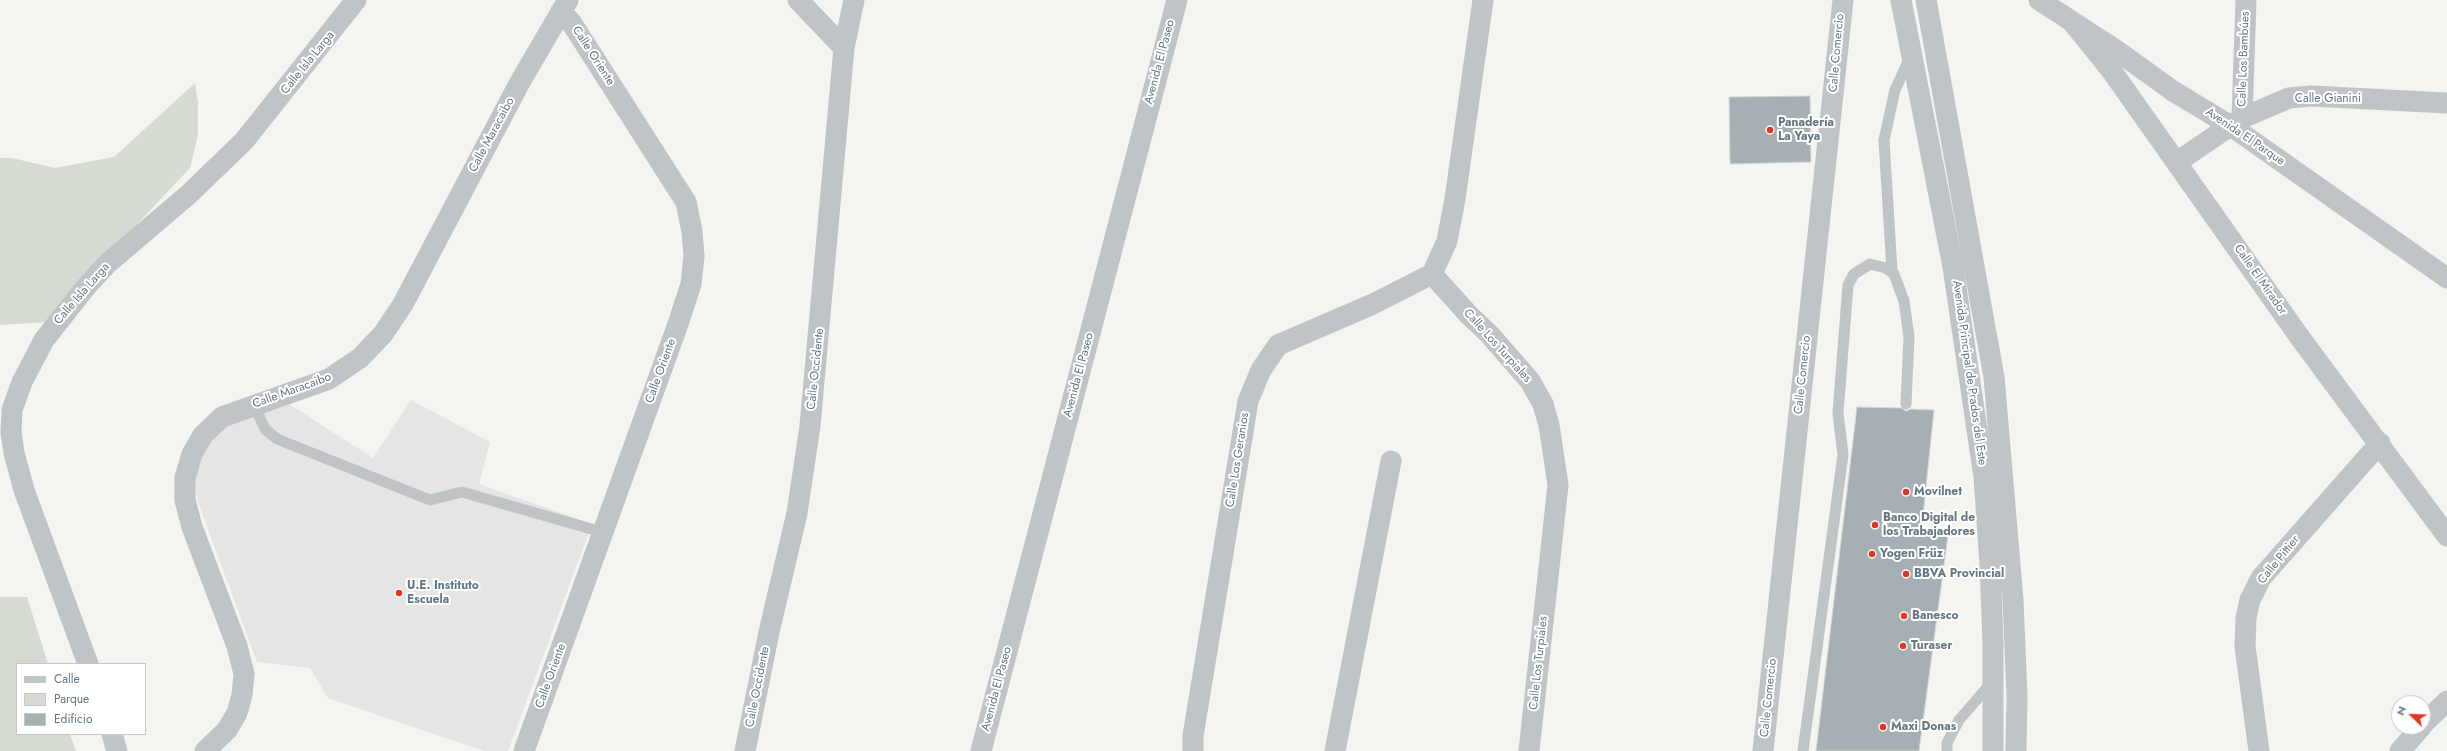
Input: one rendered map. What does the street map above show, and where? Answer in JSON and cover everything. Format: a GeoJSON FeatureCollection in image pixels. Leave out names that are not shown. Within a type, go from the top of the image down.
{"type":"FeatureCollection","features":[{"type":"Feature","properties":{"kind":"street","name":"Calle Isla Larga"},"geometry":{"type":"LineString","coordinates":[[88,663],[36,526],[14,453],[11,432],[12,410],[22,382],[44,340],[84,288],[108,263],[188,195],[244,142],[356,0]]}},
{"type":"Feature","properties":{"kind":"street"},"geometry":{"type":"LineString","coordinates":[[798,0],[844,48]]}},
{"type":"Feature","properties":{"kind":"street","name":"Calle Occidente"},"geometry":{"type":"LineString","coordinates":[[745,751],[769,632],[797,513],[810,426],[844,48],[854,0]]}},
{"type":"Feature","properties":{"kind":"street","name":"Avenida El Paseo"},"geometry":{"type":"LineString","coordinates":[[981,751],[1177,0]]}},
{"type":"Feature","properties":{"kind":"street"},"geometry":{"type":"LineString","coordinates":[[1432,274],[1447,241],[1455,199],[1483,0]]}},
{"type":"Feature","properties":{"kind":"street","name":"Avenida Principal de Prados del Este"},"geometry":{"type":"LineString","coordinates":[[1901,0],[1953,267],[1980,447],[1990,565],[1993,680],[1992,751]]}},
{"type":"Feature","properties":{"kind":"street","name":"Avenida Principal de Prados del Este"},"geometry":{"type":"LineString","coordinates":[[1926,0],[1994,377],[2013,600],[2017,696],[2016,751]]}},
{"type":"Feature","properties":{"kind":"street","name":"Avenida El Parque"},"geometry":{"type":"LineString","coordinates":[[2039,0],[2116,50],[2174,91],[2237,122],[2447,278]]}},
{"type":"Feature","properties":{"kind":"street","name":"Calle Los Bambúes"},"geometry":{"type":"LineString","coordinates":[[2237,122],[2246,0]]}},
{"type":"Feature","properties":{"kind":"street","name":"Calle Comercio"},"geometry":{"type":"LineString","coordinates":[[1763,751],[1842,1]]}},
{"type":"Feature","properties":{"kind":"street","name":"Calle Maracaibo"},"geometry":{"type":"LineString","coordinates":[[205,751],[227,730],[236,713],[242,695],[244,674],[237,646],[192,527],[185,500],[185,478],[192,454],[203,435],[222,417],[330,379],[360,358],[383,334],[403,304],[520,82],[564,6]]}},
{"type":"Feature","properties":{"kind":"street","name":"Calle Oriente"},"geometry":{"type":"LineString","coordinates":[[524,751],[691,284],[694,256],[692,231],[686,202],[571,22],[564,6]]}},
{"type":"Feature","properties":{"kind":"street","name":"Calle El Mirador"},"geometry":{"type":"LineString","coordinates":[[2073,23],[2111,70],[2178,162],[2301,339],[2380,443],[2447,536]]}},
{"type":"Feature","properties":{"kind":"street","name":"Calle Gianini"},"geometry":{"type":"LineString","coordinates":[[2178,162],[2237,122],[2289,98],[2311,96],[2447,103]]}},
{"type":"Feature","properties":{"kind":"street","name":"Calle Los Geranios"},"geometry":{"type":"LineString","coordinates":[[1193,751],[1195,728],[1248,401],[1261,370],[1278,345],[1373,304],[1432,274]]}},
{"type":"Feature","properties":{"kind":"street","name":"Calle Los Turpiales"},"geometry":{"type":"LineString","coordinates":[[1432,274],[1469,315],[1490,335],[1530,381],[1543,404],[1549,425],[1558,485],[1529,751]]}},
{"type":"Feature","properties":{"kind":"street","name":"Calle Pittier"},"geometry":{"type":"LineString","coordinates":[[2259,751],[2245,646],[2246,618],[2250,600],[2261,578],[2380,443]]}},
{"type":"Feature","properties":{"kind":"street"},"geometry":{"type":"LineString","coordinates":[[1335,751],[1391,461]]}},
{"type":"Feature","properties":{"kind":"street"},"geometry":{"type":"LineString","coordinates":[[2431,716],[2447,701]]}},
{"type":"Feature","properties":{"kind":"street"},"geometry":{"type":"LineString","coordinates":[[112,735],[117,751]]}},
{"type":"Feature","properties":{"kind":"street"},"geometry":{"type":"LineString","coordinates":[[2400,751],[2414,735]]}},
{"type":"Feature","properties":{"kind":"lane"},"geometry":{"type":"LineString","coordinates":[[1906,404],[1907,318],[1899,285],[1892,271],[1884,140],[1895,90],[1911,54]]}},
{"type":"Feature","properties":{"kind":"lane"},"geometry":{"type":"LineString","coordinates":[[1803,751],[1843,455],[1839,402],[1848,285],[1854,274],[1870,264],[1892,271]]}},
{"type":"Feature","properties":{"kind":"lane"},"geometry":{"type":"LineString","coordinates":[[254,405],[265,429],[278,439],[430,500],[462,492],[602,532]]}},
{"type":"Feature","properties":{"kind":"lane"},"geometry":{"type":"LineString","coordinates":[[1947,751],[1947,743],[1959,720],[1993,680]]}},
{"type":"Feature","properties":{"kind":"shaded area","name":"U.E. Instituto Escuela"},"geometry":{"type":"Polygon","coordinates":[[[411,400],[490,442],[479,484],[592,524],[508,751],[484,751],[328,698],[310,668],[257,662],[198,502],[194,481],[198,463],[209,442],[229,424],[286,402],[373,458],[411,400]]]}},
{"type":"Feature","properties":{"kind":"green space"},"geometry":{"type":"Polygon","coordinates":[[[195,83],[198,102],[198,135],[190,168],[45,322],[0,325],[0,158],[12,158],[55,168],[114,157],[195,83]]]}},
{"type":"Feature","properties":{"kind":"green space"},"geometry":{"type":"Polygon","coordinates":[[[0,597],[27,597],[48,663],[16,663],[16,735],[70,735],[76,751],[0,751],[0,597]]]}},
{"type":"Feature","properties":{"kind":"building","name":"Panadería La Yaya"},"geometry":{"type":"Polygon","coordinates":[[[1810,96],[1811,162],[1730,164],[1729,97],[1810,96]]]}},
{"type":"Feature","properties":{"kind":"building"},"geometry":{"type":"Polygon","coordinates":[[[1857,407],[1901,408],[1906,411],[1911,409],[1934,410],[1921,535],[1948,535],[1919,751],[1816,751],[1857,407]]]}},
{"type":"Feature","properties":{"kind":"place","name":"Panadería La Yaya"},"geometry":{"type":"Point","coordinates":[1770,130]}},
{"type":"Feature","properties":{"kind":"place","name":"Movilnet"},"geometry":{"type":"Point","coordinates":[1906,492]}},
{"type":"Feature","properties":{"kind":"place","name":"Banco Digital de los Trabajadores"},"geometry":{"type":"Point","coordinates":[1875,525]}},
{"type":"Feature","properties":{"kind":"place","name":"Yogen Früz"},"geometry":{"type":"Point","coordinates":[1872,554]}},
{"type":"Feature","properties":{"kind":"place","name":"BBVA Provincial"},"geometry":{"type":"Point","coordinates":[1906,574]}},
{"type":"Feature","properties":{"kind":"place","name":"U.E. Instituto Escuela"},"geometry":{"type":"Point","coordinates":[399,593]}},
{"type":"Feature","properties":{"kind":"place","name":"Banesco"},"geometry":{"type":"Point","coordinates":[1904,616]}},
{"type":"Feature","properties":{"kind":"place","name":"Turaser"},"geometry":{"type":"Point","coordinates":[1903,646]}},
{"type":"Feature","properties":{"kind":"place","name":"Maxi Donas"},"geometry":{"type":"Point","coordinates":[1883,727]}}]}
